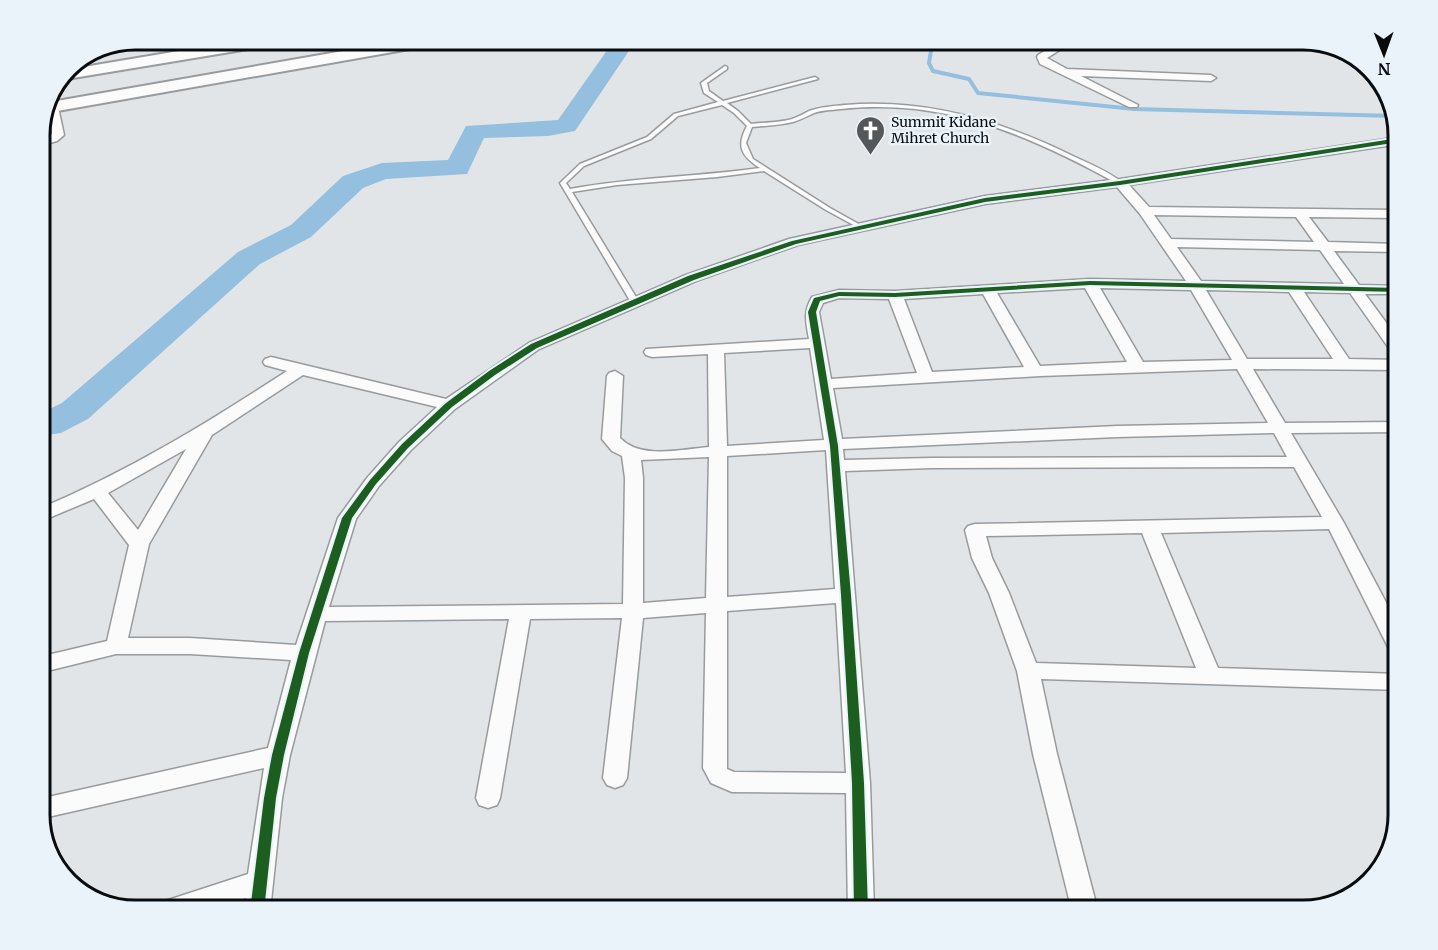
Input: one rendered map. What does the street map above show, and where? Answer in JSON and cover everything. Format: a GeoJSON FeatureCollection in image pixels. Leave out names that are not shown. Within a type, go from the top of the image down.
{"type":"FeatureCollection","features":[{"type":"Feature","properties":{"kind":"highway"},"geometry":{"type":"LineString","coordinates":[[75,73],[212,50]]}},
{"type":"Feature","properties":{"kind":"highway"},"geometry":{"type":"LineString","coordinates":[[54,107],[376,50]]}},
{"type":"Feature","properties":{"kind":"street"},"geometry":{"type":"LineString","coordinates":[[1054,50],[1042,57],[1044,62],[1133,105]]}},
{"type":"Feature","properties":{"kind":"street"},"geometry":{"type":"LineString","coordinates":[[1061,72],[1211,78]]}},
{"type":"Feature","properties":{"kind":"street"},"geometry":{"type":"LineString","coordinates":[[50,141],[58,135],[52,113]]}},
{"type":"Feature","properties":{"kind":"street"},"geometry":{"type":"LineString","coordinates":[[258,900],[278,755],[315,614],[347,518],[373,482],[405,446],[449,405],[492,373],[534,346],[635,302],[732,262],[794,242],[985,200],[1120,183],[1388,142]]}},
{"type":"Feature","properties":{"kind":"street"},"geometry":{"type":"LineString","coordinates":[[1120,183],[1145,211],[1196,285],[1240,362],[1281,426],[1388,626]]}},
{"type":"Feature","properties":{"kind":"street"},"geometry":{"type":"LineString","coordinates":[[1145,211],[1388,214]]}},
{"type":"Feature","properties":{"kind":"street"},"geometry":{"type":"LineString","coordinates":[[1300,213],[1322,247],[1356,289],[1388,335]]}},
{"type":"Feature","properties":{"kind":"street"},"geometry":{"type":"LineString","coordinates":[[1167,243],[1388,248]]}},
{"type":"Feature","properties":{"kind":"street"},"geometry":{"type":"LineString","coordinates":[[1090,283],[1137,366]]}},
{"type":"Feature","properties":{"kind":"street"},"geometry":{"type":"LineString","coordinates":[[861,900],[858,783],[846,595],[835,456],[812,312],[816,300],[839,294],[895,296],[1090,283],[1388,290]]}},
{"type":"Feature","properties":{"kind":"street"},"geometry":{"type":"LineString","coordinates":[[1293,287],[1342,363]]}},
{"type":"Feature","properties":{"kind":"street"},"geometry":{"type":"LineString","coordinates":[[988,290],[1034,370]]}},
{"type":"Feature","properties":{"kind":"street"},"geometry":{"type":"LineString","coordinates":[[895,296],[926,377]]}},
{"type":"Feature","properties":{"kind":"street"},"geometry":{"type":"LineString","coordinates":[[652,352],[816,343]]}},
{"type":"Feature","properties":{"kind":"street"},"geometry":{"type":"LineString","coordinates":[[716,349],[718,452],[715,768],[719,776],[732,782],[858,783]]}},
{"type":"Feature","properties":{"kind":"street"},"geometry":{"type":"LineString","coordinates":[[271,362],[449,405]]}},
{"type":"Feature","properties":{"kind":"street"},"geometry":{"type":"LineString","coordinates":[[824,384],[1034,370],[1240,362],[1388,365]]}},
{"type":"Feature","properties":{"kind":"street"},"geometry":{"type":"LineString","coordinates":[[50,511],[97,491],[205,432],[299,370]]}},
{"type":"Feature","properties":{"kind":"street"},"geometry":{"type":"LineString","coordinates":[[615,376],[611,439],[617,447],[631,454],[647,456],[718,452],[835,456],[931,463],[1301,462]]}},
{"type":"Feature","properties":{"kind":"street"},"geometry":{"type":"LineString","coordinates":[[835,456],[1101,431],[1281,426],[1388,427]]}},
{"type":"Feature","properties":{"kind":"street"},"geometry":{"type":"LineString","coordinates":[[1101,431],[1113,462]]}},
{"type":"Feature","properties":{"kind":"street"},"geometry":{"type":"LineString","coordinates":[[116,646],[139,544],[205,432]]}},
{"type":"Feature","properties":{"kind":"street"},"geometry":{"type":"LineString","coordinates":[[615,778],[633,611],[634,478],[631,454]]}},
{"type":"Feature","properties":{"kind":"street"},"geometry":{"type":"LineString","coordinates":[[97,491],[139,544]]}},
{"type":"Feature","properties":{"kind":"street"},"geometry":{"type":"LineString","coordinates":[[1082,900],[1045,754],[1028,671],[999,593],[982,558],[975,530],[1335,523]]}},
{"type":"Feature","properties":{"kind":"street"},"geometry":{"type":"LineString","coordinates":[[1150,528],[1211,677]]}},
{"type":"Feature","properties":{"kind":"street"},"geometry":{"type":"LineString","coordinates":[[315,614],[633,611],[846,595]]}},
{"type":"Feature","properties":{"kind":"street"},"geometry":{"type":"LineString","coordinates":[[488,798],[520,612]]}},
{"type":"Feature","properties":{"kind":"street"},"geometry":{"type":"LineString","coordinates":[[50,662],[116,646],[190,646],[304,653]]}},
{"type":"Feature","properties":{"kind":"street"},"geometry":{"type":"LineString","coordinates":[[1028,671],[1388,682]]}},
{"type":"Feature","properties":{"kind":"street"},"geometry":{"type":"LineString","coordinates":[[50,807],[278,755]]}},
{"type":"Feature","properties":{"kind":"street"},"geometry":{"type":"LineString","coordinates":[[203,900],[259,882]]}},
{"type":"Feature","properties":{"kind":"lane"},"geometry":{"type":"LineString","coordinates":[[725,68],[704,83],[706,92],[736,112],[750,126]]}},
{"type":"Feature","properties":{"kind":"lane"},"geometry":{"type":"LineString","coordinates":[[635,302],[563,183],[582,165],[649,138],[676,115],[815,79]]}},
{"type":"Feature","properties":{"kind":"lane"},"geometry":{"type":"LineString","coordinates":[[750,126],[791,121],[814,111],[854,105],[909,104],[941,110],[1046,143],[1120,183]]}},
{"type":"Feature","properties":{"kind":"lane"},"geometry":{"type":"LineString","coordinates":[[750,126],[742,141],[751,160],[861,227]]}},
{"type":"Feature","properties":{"kind":"lane"},"geometry":{"type":"LineString","coordinates":[[568,191],[601,183],[767,169]]}},
{"type":"Feature","properties":{"kind":"waterway"},"geometry":{"type":"LineString","coordinates":[[50,424],[75,411],[249,258],[301,231],[353,182],[382,171],[458,168],[475,131],[548,129],[566,126],[618,50]]}},
{"type":"Feature","properties":{"kind":"waterway"},"geometry":{"type":"LineString","coordinates":[[931,50],[929,63],[933,71],[969,79],[978,93],[1134,109],[1387,116]]}},
{"type":"Feature","properties":{"kind":"cycle path"},"geometry":{"type":"LineString","coordinates":[[258,900],[270,798],[278,755],[304,653],[347,518],[373,482],[405,446],[449,405],[492,373],[534,346],[691,278],[794,242],[985,200],[1120,183],[1388,142]]}},
{"type":"Feature","properties":{"kind":"cycle path"},"geometry":{"type":"LineString","coordinates":[[861,900],[858,783],[846,595],[834,446],[812,312],[817,300],[839,294],[895,295],[1090,283],[1388,290]]}},
{"type":"Feature","properties":{"kind":"place","name":"Summit Kidane Mihret Church"},"geometry":{"type":"Point","coordinates":[870,156]}}]}
